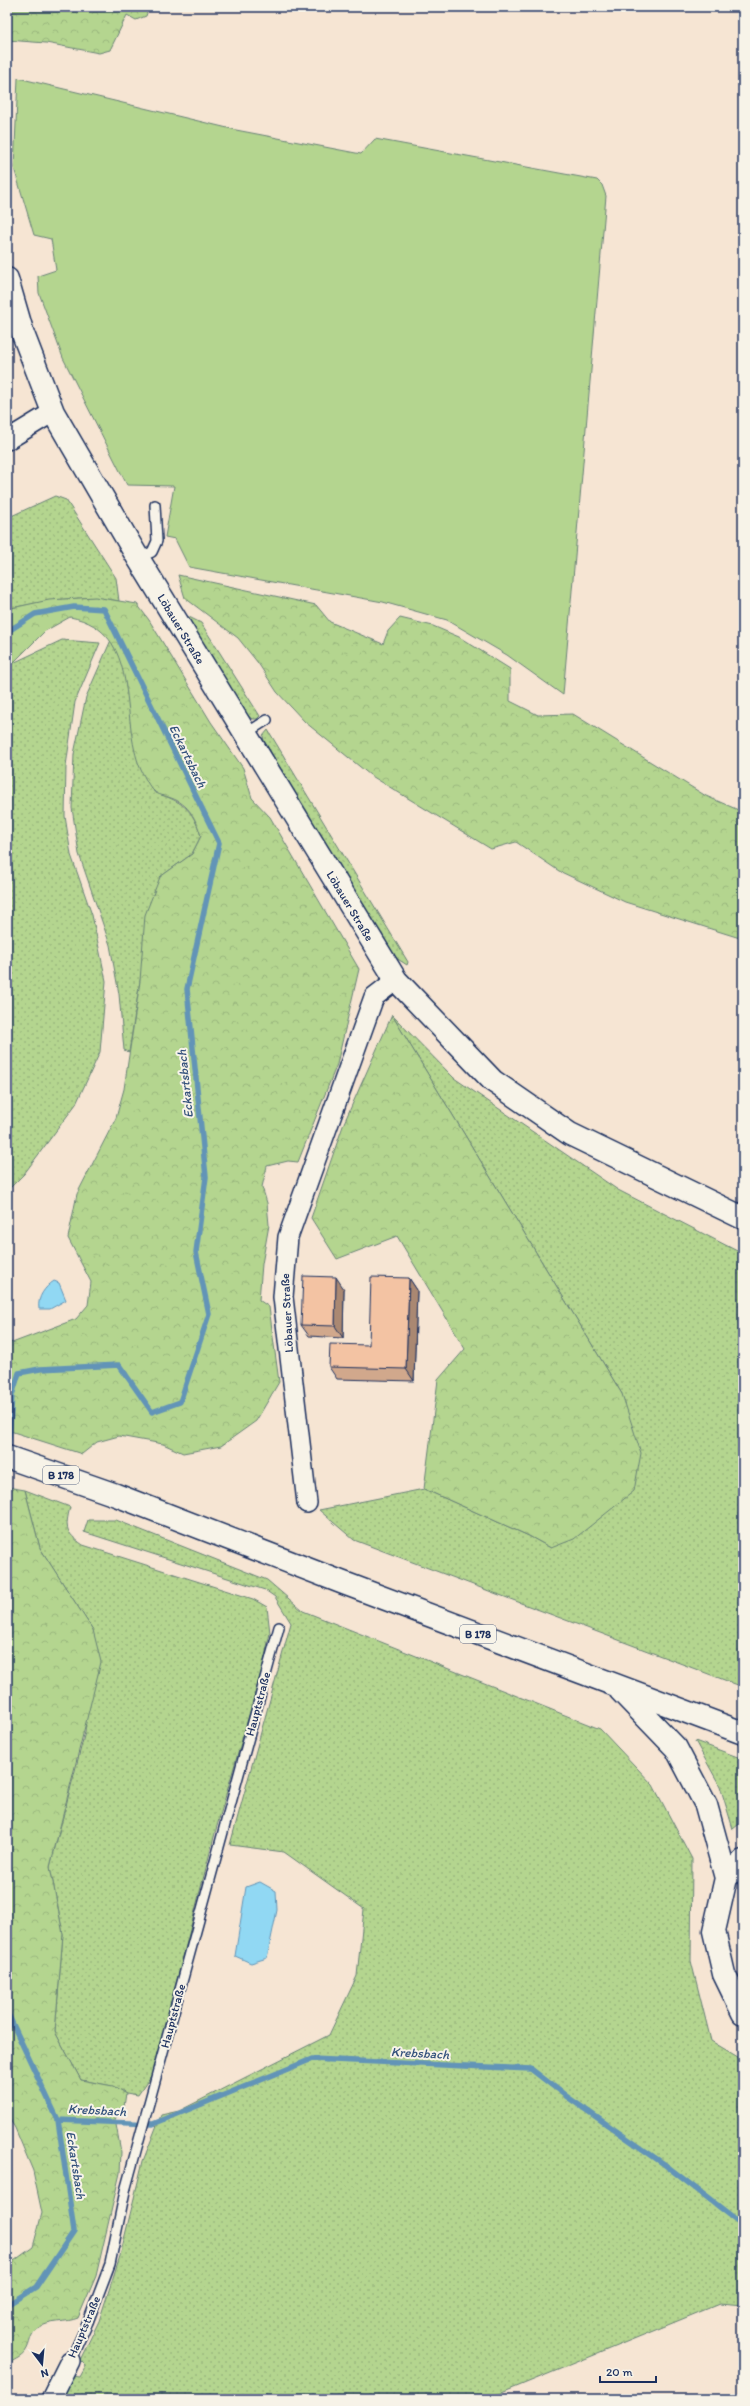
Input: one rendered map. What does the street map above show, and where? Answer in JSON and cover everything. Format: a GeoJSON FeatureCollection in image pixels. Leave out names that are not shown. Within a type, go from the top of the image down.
{"type":"FeatureCollection","features":[{"type":"Feature","properties":{"kind":"main road","name":"Löbauer Straße"},"geometry":{"type":"LineString","coordinates":[[7,278],[23,334],[53,412],[138,558],[244,734],[391,972]]}},
{"type":"Feature","properties":{"kind":"main road"},"geometry":{"type":"LineString","coordinates":[[391,972],[493,1081],[570,1134],[743,1218]]}},
{"type":"Feature","properties":{"kind":"main road","name":"B 178"},"geometry":{"type":"LineString","coordinates":[[7,1457],[116,1494],[616,1686],[743,1733]]}},
{"type":"Feature","properties":{"kind":"main road"},"geometry":{"type":"LineString","coordinates":[[616,1686],[676,1748],[706,1805],[726,1878],[714,1931],[724,1974],[743,2013]]}},
{"type":"Feature","properties":{"kind":"main road"},"geometry":{"type":"LineString","coordinates":[[726,1878],[743,1861]]}},
{"type":"Feature","properties":{"kind":"street"},"geometry":{"type":"LineString","coordinates":[[7,440],[53,412]]}},
{"type":"Feature","properties":{"kind":"street","name":"Löbauer Straße"},"geometry":{"type":"LineString","coordinates":[[307,1503],[283,1297],[288,1237],[374,997],[391,972]]}},
{"type":"Feature","properties":{"kind":"street","name":"Hauptstraße"},"geometry":{"type":"LineString","coordinates":[[51,2399],[70,2360]]}},
{"type":"Feature","properties":{"kind":"lane"},"geometry":{"type":"LineString","coordinates":[[138,558],[152,552],[157,541],[155,505]]}},
{"type":"Feature","properties":{"kind":"lane"},"geometry":{"type":"LineString","coordinates":[[244,734],[267,720]]}},
{"type":"Feature","properties":{"kind":"lane","name":"Hauptstraße"},"geometry":{"type":"LineString","coordinates":[[70,2360],[88,2322],[110,2264],[125,2191],[278,1627]]}},
{"type":"Feature","properties":{"kind":"green space"},"geometry":{"type":"Polygon","coordinates":[[[7,7],[149,7],[146,16],[136,20],[127,15],[110,50],[99,53],[46,43],[7,40],[7,7]]]}},
{"type":"Feature","properties":{"kind":"green space"},"geometry":{"type":"Polygon","coordinates":[[[18,78],[236,130],[361,154],[375,139],[597,180],[602,185],[606,196],[563,695],[507,655],[447,620],[383,602],[189,567],[175,539],[165,537],[174,486],[127,485],[63,358],[39,293],[38,276],[56,270],[51,239],[34,235],[14,168],[18,78]]]}},
{"type":"Feature","properties":{"kind":"green space"},"geometry":{"type":"Polygon","coordinates":[[[55,496],[66,500],[116,578],[119,601],[76,598],[35,603],[7,609],[7,518],[55,496]]]}},
{"type":"Feature","properties":{"kind":"green space"},"geometry":{"type":"Polygon","coordinates":[[[178,575],[316,605],[330,622],[383,644],[388,631],[400,618],[433,626],[459,637],[510,669],[510,701],[538,715],[573,714],[706,796],[743,812],[743,939],[625,902],[559,871],[516,842],[491,849],[370,775],[305,722],[277,692],[258,663],[238,638],[185,598],[178,575]]]}},
{"type":"Feature","properties":{"kind":"green space"},"geometry":{"type":"Polygon","coordinates":[[[95,597],[137,604],[149,620],[211,722],[243,768],[252,798],[270,817],[359,969],[337,1064],[298,1162],[288,1161],[267,1166],[262,1187],[267,1203],[269,1225],[262,1264],[259,1300],[269,1307],[279,1382],[256,1421],[221,1446],[183,1453],[163,1444],[119,1436],[97,1442],[82,1454],[7,1430],[7,1339],[12,1343],[76,1319],[88,1305],[91,1282],[68,1238],[77,1194],[116,1118],[124,1089],[140,981],[145,915],[160,877],[192,854],[201,836],[194,818],[187,808],[183,804],[169,797],[155,792],[145,778],[134,749],[125,679],[119,658],[109,640],[93,625],[70,617],[45,631],[7,669],[7,609],[49,600],[95,597]]]}},
{"type":"Feature","properties":{"kind":"green space"},"geometry":{"type":"Polygon","coordinates":[[[187,616],[201,623],[260,716],[257,719],[252,719],[247,715],[187,616]]]}},
{"type":"Feature","properties":{"kind":"green space"},"geometry":{"type":"Polygon","coordinates":[[[62,640],[100,643],[75,702],[66,766],[65,816],[71,855],[92,915],[106,981],[100,1052],[76,1104],[24,1174],[7,1191],[7,669],[11,664],[62,640]]]}},
{"type":"Feature","properties":{"kind":"green space"},"geometry":{"type":"Polygon","coordinates":[[[111,640],[123,664],[134,743],[154,792],[172,799],[185,807],[194,818],[201,836],[192,854],[160,877],[140,981],[129,1052],[124,1050],[119,994],[110,945],[79,854],[72,808],[74,754],[86,697],[111,640]]]}},
{"type":"Feature","properties":{"kind":"green space"},"geometry":{"type":"Polygon","coordinates":[[[268,730],[408,962],[407,965],[393,956],[264,741],[263,736],[268,730]]]}},
{"type":"Feature","properties":{"kind":"green space"},"geometry":{"type":"Polygon","coordinates":[[[392,1015],[454,1078],[618,1190],[743,1254],[743,1687],[354,1540],[319,1510],[424,1489],[529,1536],[551,1548],[622,1394],[392,1015]]]}},
{"type":"Feature","properties":{"kind":"green space"},"geometry":{"type":"Polygon","coordinates":[[[392,1015],[622,1394],[641,1453],[634,1491],[574,1539],[551,1548],[529,1536],[424,1489],[438,1380],[465,1349],[397,1236],[337,1259],[311,1218],[344,1123],[392,1015]]]}},
{"type":"Feature","properties":{"kind":"green space"},"geometry":{"type":"Polygon","coordinates":[[[7,1487],[25,1490],[40,1548],[93,1630],[101,1662],[50,1867],[63,1934],[55,2032],[81,2080],[113,2086],[126,2093],[124,2107],[115,2119],[121,2152],[120,2173],[96,2276],[78,2318],[43,2325],[38,2328],[33,2333],[24,2354],[7,2364],[7,2266],[33,2247],[42,2213],[33,2171],[15,2128],[7,2115],[7,1487]]]}},
{"type":"Feature","properties":{"kind":"green space"},"geometry":{"type":"Polygon","coordinates":[[[25,1490],[70,1507],[67,1520],[68,1529],[73,1537],[83,1545],[253,1599],[267,1607],[270,1633],[262,1670],[215,1833],[153,2073],[138,2095],[126,2093],[112,2086],[81,2080],[55,2032],[63,1934],[50,1867],[85,1732],[93,1630],[40,1548],[25,1490]]]}},
{"type":"Feature","properties":{"kind":"green space"},"geometry":{"type":"Polygon","coordinates":[[[88,1520],[116,1520],[267,1580],[303,1611],[600,1729],[653,1785],[692,1859],[691,1961],[711,2041],[743,2060],[743,2306],[719,2304],[487,2399],[60,2399],[73,2376],[80,2377],[86,2366],[80,2360],[99,2321],[120,2256],[143,2161],[161,2115],[179,2111],[329,2035],[357,1976],[364,1909],[284,1852],[230,1845],[291,1623],[275,1597],[265,1590],[84,1532],[88,1520]]]}},
{"type":"Feature","properties":{"kind":"green space"},"geometry":{"type":"Polygon","coordinates":[[[695,1741],[743,1759],[743,1821],[733,1829],[720,1786],[695,1741]]]}},
{"type":"Feature","properties":{"kind":"water"},"geometry":{"type":"Polygon","coordinates":[[[54,1281],[59,1283],[66,1300],[50,1309],[39,1309],[40,1296],[54,1281]]]}},
{"type":"Feature","properties":{"kind":"water"},"geometry":{"type":"Polygon","coordinates":[[[260,1882],[276,1891],[277,1910],[267,1958],[251,1963],[235,1956],[246,1887],[260,1882]]]}},
{"type":"Feature","properties":{"kind":"building"},"geometry":{"type":"Polygon","coordinates":[[[303,1276],[336,1277],[335,1326],[301,1325],[303,1276]]]}},
{"type":"Feature","properties":{"kind":"building"},"geometry":{"type":"Polygon","coordinates":[[[371,1277],[409,1278],[406,1369],[329,1367],[330,1344],[369,1345],[371,1277]]]}},
{"type":"Feature","properties":{"kind":"waterway","name":"Eckartsbach"},"geometry":{"type":"LineString","coordinates":[[7,632],[35,614],[74,607],[104,609],[219,843],[187,989],[206,1177],[196,1252],[209,1314],[180,1402],[152,1412],[119,1365],[40,1369],[19,1373],[12,1395],[8,1453]]}},
{"type":"Feature","properties":{"kind":"waterway","name":"Eckartsbach"},"geometry":{"type":"LineString","coordinates":[[7,2012],[58,2120],[74,2231],[36,2287],[7,2305]]}},
{"type":"Feature","properties":{"kind":"waterway","name":"Krebsbach"},"geometry":{"type":"LineString","coordinates":[[58,2120],[153,2124],[312,2059],[531,2069],[566,2096],[664,2164],[743,2225]]}}]}
